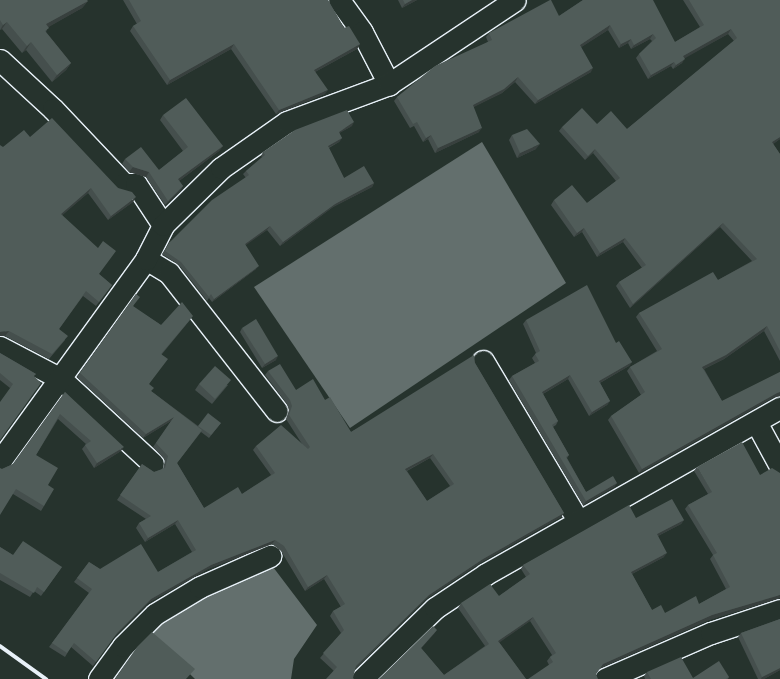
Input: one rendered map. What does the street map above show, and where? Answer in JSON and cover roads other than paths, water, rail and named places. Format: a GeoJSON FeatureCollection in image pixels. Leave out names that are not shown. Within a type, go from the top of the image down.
{"type":"FeatureCollection","features":[{"type":"Feature","properties":{"kind":"street"},"geometry":{"type":"LineString","coordinates":[[339,0],[362,32],[390,84]]}},
{"type":"Feature","properties":{"kind":"street"},"geometry":{"type":"LineString","coordinates":[[0,461],[146,259],[162,225],[221,168],[287,122],[390,84],[515,0]]}},
{"type":"Feature","properties":{"kind":"street"},"geometry":{"type":"LineString","coordinates":[[0,60],[53,109],[124,184],[136,184],[162,225]]}},
{"type":"Feature","properties":{"kind":"street"},"geometry":{"type":"LineString","coordinates":[[146,259],[169,273],[277,411]]}},
{"type":"Feature","properties":{"kind":"street"},"geometry":{"type":"LineString","coordinates":[[0,347],[61,379],[153,464]]}},
{"type":"Feature","properties":{"kind":"street"},"geometry":{"type":"LineString","coordinates":[[483,361],[579,522]]}},
{"type":"Feature","properties":{"kind":"street"},"geometry":{"type":"LineString","coordinates":[[362,679],[435,608],[486,574],[780,408]]}},
{"type":"Feature","properties":{"kind":"street"},"geometry":{"type":"LineString","coordinates":[[756,422],[780,466]]}},
{"type":"Feature","properties":{"kind":"street"},"geometry":{"type":"LineString","coordinates":[[99,679],[123,646],[155,614],[200,587],[270,556]]}},
{"type":"Feature","properties":{"kind":"street"},"geometry":{"type":"LineString","coordinates":[[605,679],[711,633],[780,610]]}},
{"type":"Feature","properties":{"kind":"railway"},"geometry":{"type":"LineString","coordinates":[[0,646],[46,679]]}}]}
